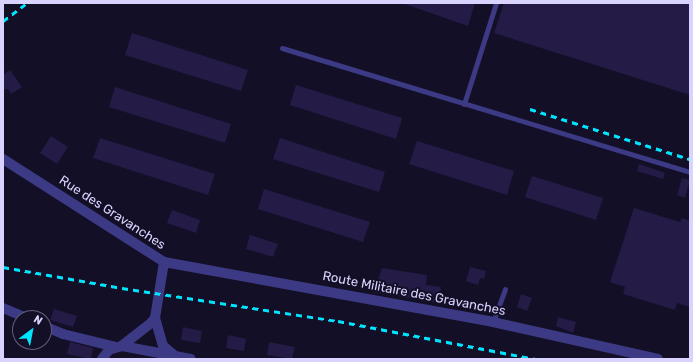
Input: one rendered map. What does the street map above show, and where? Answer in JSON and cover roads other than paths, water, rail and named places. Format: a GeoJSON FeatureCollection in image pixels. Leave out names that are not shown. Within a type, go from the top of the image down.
{"type":"FeatureCollection","features":[{"type":"Feature","properties":{"kind":"street","name":"Rue des Gravanches"},"geometry":{"type":"LineString","coordinates":[[3,159],[164,262],[155,315]]}},
{"type":"Feature","properties":{"kind":"street","name":"Route Militaire des Gravanches"},"geometry":{"type":"LineString","coordinates":[[164,262],[493,322],[658,359]]}},
{"type":"Feature","properties":{"kind":"street"},"geometry":{"type":"LineString","coordinates":[[102,359],[109,350],[119,347],[148,327],[155,315]]}},
{"type":"Feature","properties":{"kind":"street"},"geometry":{"type":"LineString","coordinates":[[155,315],[163,346],[178,357]]}},
{"type":"Feature","properties":{"kind":"street"},"geometry":{"type":"LineString","coordinates":[[52,329],[63,334],[119,347],[191,359]]}},
{"type":"Feature","properties":{"kind":"lane"},"geometry":{"type":"LineString","coordinates":[[464,104],[496,3]]}},
{"type":"Feature","properties":{"kind":"lane"},"geometry":{"type":"LineString","coordinates":[[282,48],[690,172]]}},
{"type":"Feature","properties":{"kind":"lane"},"geometry":{"type":"LineString","coordinates":[[493,322],[505,288]]}},
{"type":"Feature","properties":{"kind":"railway"},"geometry":{"type":"LineString","coordinates":[[3,21],[27,3]]}},
{"type":"Feature","properties":{"kind":"railway"},"geometry":{"type":"LineString","coordinates":[[530,109],[690,159]]}},
{"type":"Feature","properties":{"kind":"railway"},"geometry":{"type":"LineString","coordinates":[[3,267],[122,288],[338,321],[535,359]]}}]}
